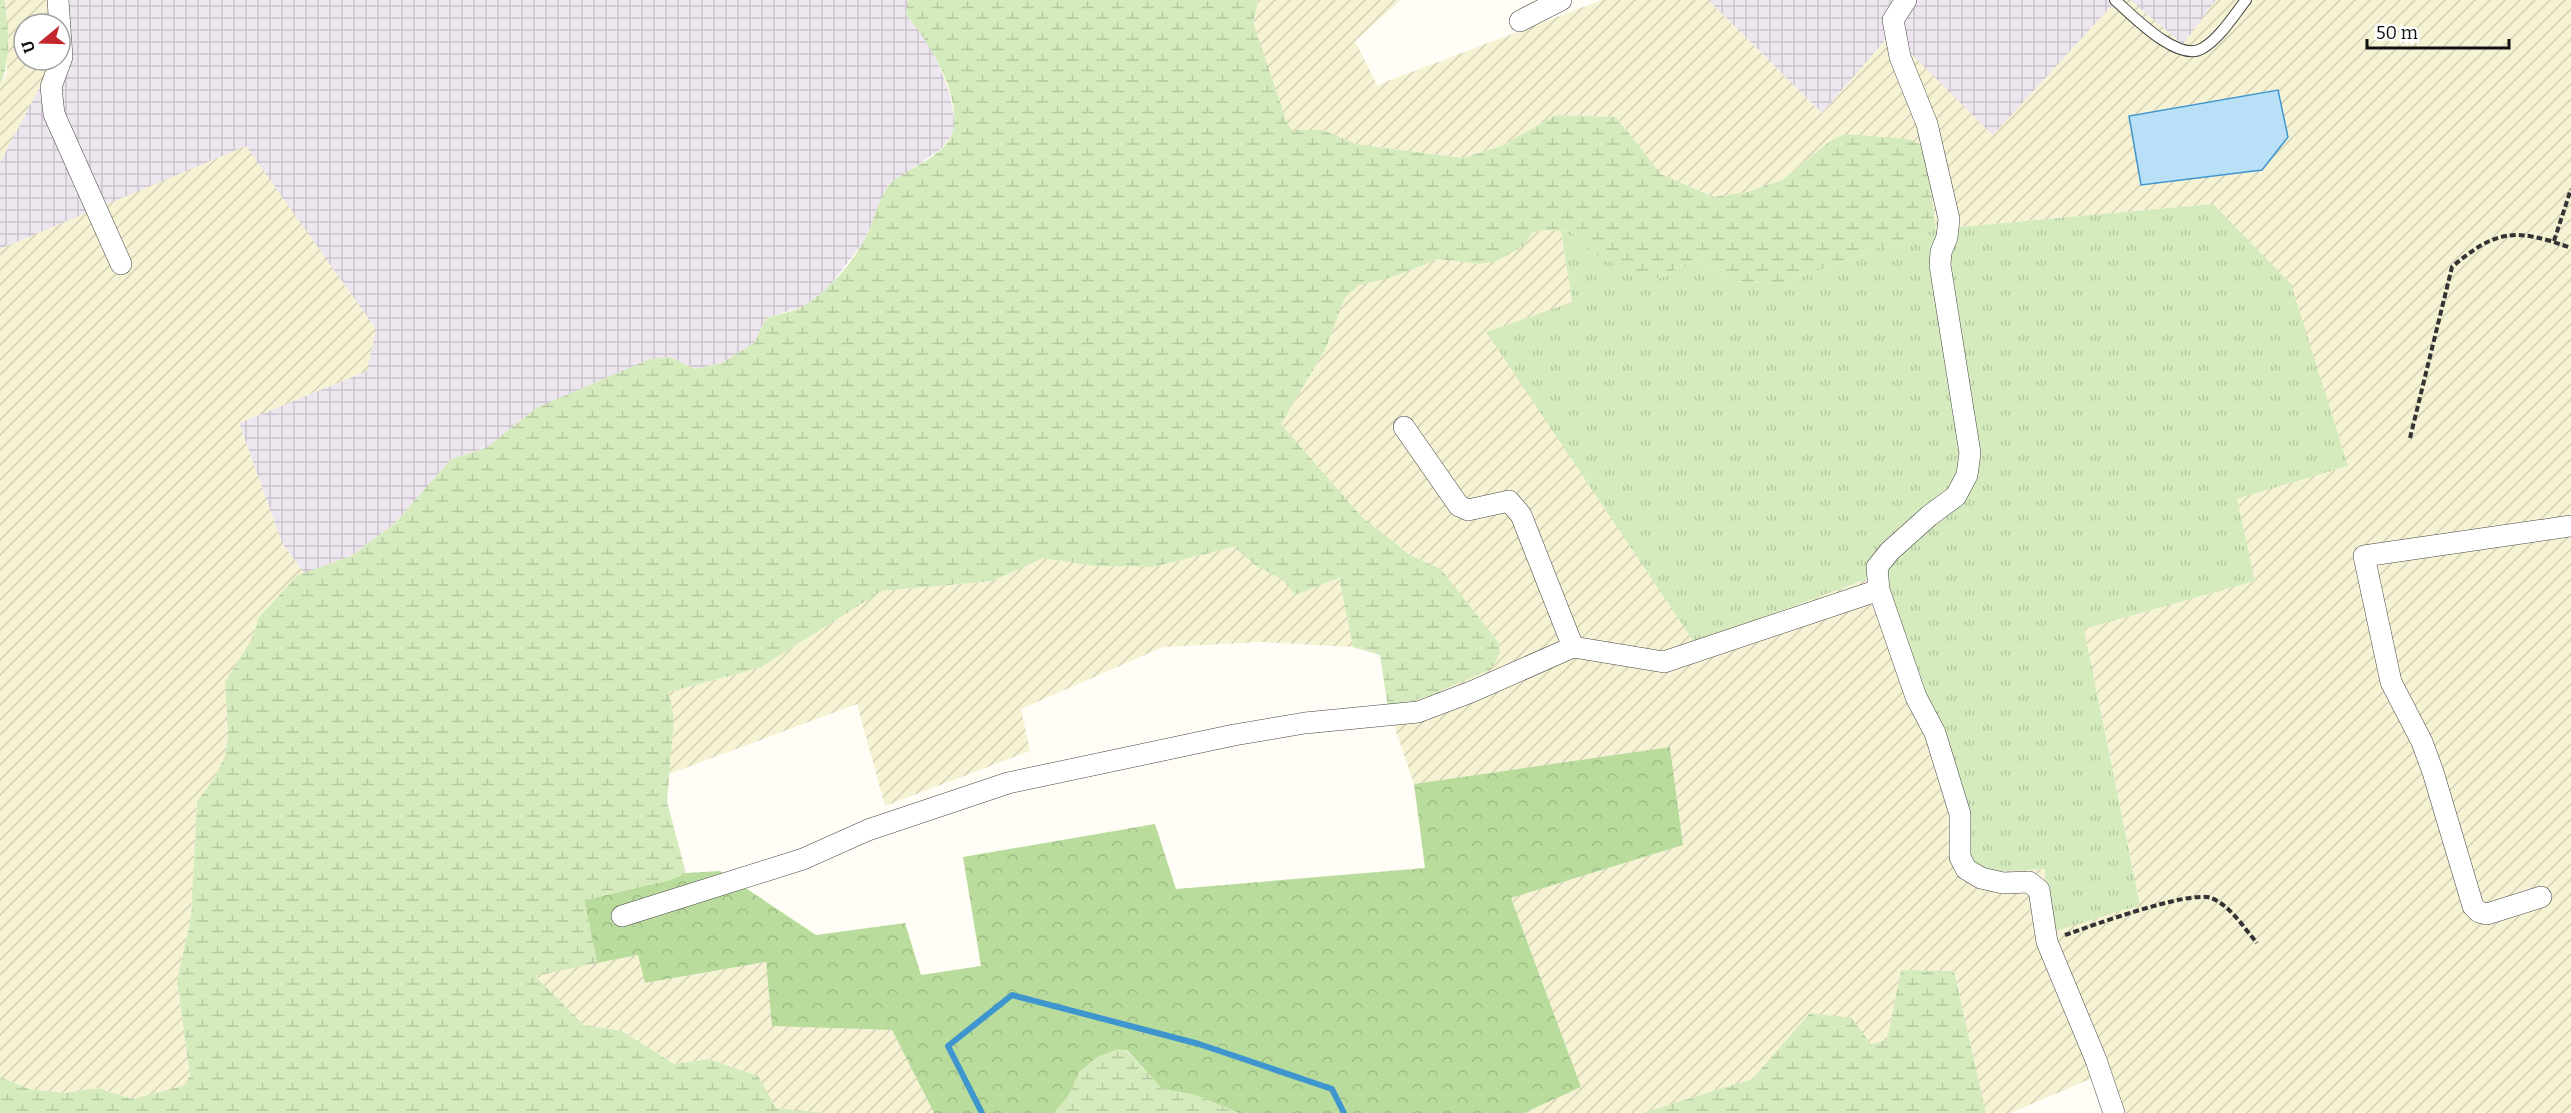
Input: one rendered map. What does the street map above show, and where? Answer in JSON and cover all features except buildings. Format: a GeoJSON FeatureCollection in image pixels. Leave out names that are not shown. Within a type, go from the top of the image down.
{"type":"FeatureCollection","features":[{"type":"Feature","properties":{"kind":"street"},"geometry":{"type":"LineString","coordinates":[[58,0],[62,57],[51,87],[54,114],[121,264]]}},
{"type":"Feature","properties":{"kind":"street"},"geometry":{"type":"LineString","coordinates":[[1520,21],[1561,0]]}},
{"type":"Feature","properties":{"kind":"street"},"geometry":{"type":"LineString","coordinates":[[1906,0],[1893,20],[1900,57],[1927,124],[1949,219],[1940,265],[1970,453],[1967,476],[1956,496],[1929,516],[1890,551],[1877,567],[1879,590],[1916,698],[1935,733],[1960,814],[1960,857],[1966,869],[1981,878],[2003,883],[2030,882],[2039,890],[2047,942],[2096,1060],[2114,1113]]}},
{"type":"Feature","properties":{"kind":"street"},"geometry":{"type":"LineString","coordinates":[[1404,427],[1459,506],[1468,510],[1509,501],[1521,515],[1574,647]]}},
{"type":"Feature","properties":{"kind":"street"},"geometry":{"type":"LineString","coordinates":[[2541,897],[2487,914],[2479,912],[2473,906],[2433,772],[2422,742],[2391,682],[2364,556],[2571,526]]}},
{"type":"Feature","properties":{"kind":"street"},"geometry":{"type":"LineString","coordinates":[[622,916],[802,859],[868,831],[1008,783],[1305,723],[1418,711],[1471,692],[1574,647],[1664,662],[1879,590]]}},
{"type":"Feature","properties":{"kind":"lane"},"geometry":{"type":"LineString","coordinates":[[2115,0],[2134,18],[2177,49],[2190,53],[2202,49],[2214,39],[2246,0]]}},
{"type":"Feature","properties":{"kind":"path"},"geometry":{"type":"LineString","coordinates":[[2554,242],[2571,189]]}},
{"type":"Feature","properties":{"kind":"path"},"geometry":{"type":"LineString","coordinates":[[2410,438],[2452,267],[2472,250],[2493,239],[2518,233],[2571,248]]}},
{"type":"Feature","properties":{"kind":"path"},"geometry":{"type":"LineString","coordinates":[[2047,942],[2181,899],[2210,897],[2228,909],[2257,943]]}},
{"type":"Feature","properties":{"kind":"shaded area"},"geometry":{"type":"Polygon","coordinates":[[[4,0],[51,0],[54,12],[12,12],[12,72],[48,72],[0,162],[0,84],[7,73],[7,13],[4,0]]]}},
{"type":"Feature","properties":{"kind":"shaded area"},"geometry":{"type":"Polygon","coordinates":[[[51,0],[908,0],[906,14],[926,39],[938,63],[950,95],[955,124],[951,136],[941,149],[888,185],[864,241],[829,287],[804,306],[766,318],[754,343],[722,363],[695,369],[670,357],[536,408],[486,448],[451,459],[394,524],[351,556],[304,573],[282,543],[239,423],[367,371],[246,147],[0,249],[0,162],[48,72],[72,72],[72,12],[52,12],[51,0]]]}},
{"type":"Feature","properties":{"kind":"shaded area"},"geometry":{"type":"Polygon","coordinates":[[[1259,0],[1401,0],[1355,41],[1377,85],[1602,0],[1708,0],[1822,113],[1891,34],[1993,135],[2117,0],[2130,0],[2183,44],[2216,0],[2571,0],[2571,1113],[2125,1113],[2111,1070],[2011,1113],[1986,1113],[1954,971],[1901,970],[1887,1040],[1871,1044],[1810,1013],[1752,1079],[1642,1113],[1524,1113],[1581,1087],[1511,898],[1683,845],[1670,747],[1414,784],[1388,708],[1500,653],[1499,643],[1441,569],[1410,555],[1361,516],[1281,424],[1325,350],[1345,298],[1359,285],[1390,278],[1439,259],[1479,264],[1525,245],[1532,233],[1542,230],[1561,231],[1572,302],[1486,332],[1696,643],[1872,577],[1990,872],[2045,869],[2046,919],[2140,904],[2084,629],[2255,581],[2236,499],[2348,466],[2213,204],[1936,229],[1926,154],[1830,141],[1782,180],[1747,192],[1714,197],[1661,174],[1616,117],[1556,115],[1501,146],[1463,158],[1356,144],[1323,130],[1293,130],[1288,125],[1253,22],[1259,0]]]}},
{"type":"Feature","properties":{"kind":"shaded area"},"geometry":{"type":"Polygon","coordinates":[[[1708,0],[2117,0],[1993,136],[1891,34],[1822,113],[1708,0]]]}},
{"type":"Feature","properties":{"kind":"shaded area"},"geometry":{"type":"Polygon","coordinates":[[[2130,0],[2216,0],[2183,45],[2130,0]]]}},
{"type":"Feature","properties":{"kind":"shaded area"},"geometry":{"type":"Polygon","coordinates":[[[246,146],[376,329],[367,371],[239,423],[282,543],[304,573],[298,575],[259,617],[251,640],[225,682],[228,735],[225,756],[213,780],[197,801],[191,918],[177,980],[190,1077],[183,1086],[132,1099],[98,1088],[65,1093],[29,1089],[0,1077],[0,249],[246,146]]]}},
{"type":"Feature","properties":{"kind":"shaded area"},"geometry":{"type":"Polygon","coordinates":[[[1234,547],[1255,565],[1283,580],[1295,595],[1339,578],[1353,647],[1262,642],[1163,647],[1021,709],[1030,751],[885,806],[857,704],[669,774],[674,719],[669,692],[760,668],[882,591],[993,581],[1043,558],[1094,566],[1153,567],[1234,547]]]}},
{"type":"Feature","properties":{"kind":"shaded area"},"geometry":{"type":"Polygon","coordinates":[[[638,955],[646,983],[767,962],[772,1025],[892,1030],[934,1113],[826,1113],[776,1108],[757,1076],[709,1059],[674,1064],[622,1031],[584,1025],[534,975],[638,955]]]}},
{"type":"Feature","properties":{"kind":"green space"},"geometry":{"type":"Polygon","coordinates":[[[0,0],[4,0],[6,9],[8,43],[6,66],[0,84],[0,0]]]}},
{"type":"Feature","properties":{"kind":"green space"},"geometry":{"type":"Polygon","coordinates":[[[908,0],[1259,0],[1253,22],[1288,125],[1293,130],[1323,130],[1356,144],[1463,158],[1501,146],[1556,115],[1616,117],[1661,174],[1714,197],[1747,192],[1782,180],[1830,141],[1845,134],[1908,139],[1920,144],[1926,154],[1936,229],[1779,284],[1734,281],[1694,259],[1660,278],[1640,277],[1589,251],[1572,232],[1542,230],[1532,233],[1525,245],[1497,261],[1479,264],[1439,259],[1390,278],[1359,285],[1345,298],[1325,350],[1281,424],[1361,516],[1410,555],[1441,569],[1499,643],[1500,653],[1491,669],[1431,695],[1388,708],[1380,655],[1353,647],[1339,578],[1295,595],[1283,580],[1255,565],[1234,547],[1153,567],[1094,566],[1043,558],[993,581],[882,591],[760,668],[669,692],[674,719],[667,802],[686,873],[670,880],[584,900],[597,963],[535,976],[584,1025],[622,1031],[674,1064],[709,1059],[758,1076],[776,1108],[826,1113],[0,1113],[0,1077],[29,1089],[65,1093],[98,1088],[132,1099],[183,1086],[190,1076],[177,980],[191,918],[197,801],[213,780],[225,756],[228,735],[225,682],[251,640],[259,617],[298,575],[351,556],[394,524],[451,459],[486,448],[536,408],[650,359],[670,357],[695,369],[722,363],[754,343],[766,318],[801,307],[824,290],[858,251],[890,184],[938,152],[951,135],[954,110],[951,95],[932,51],[906,14],[908,0]]]}},
{"type":"Feature","properties":{"kind":"green space"},"geometry":{"type":"Polygon","coordinates":[[[2213,204],[2291,284],[2348,466],[2237,499],[2255,581],[2084,629],[2140,905],[2052,932],[2046,919],[2045,869],[1990,872],[1965,860],[1964,820],[1872,577],[1695,643],[1486,332],[1572,302],[1561,231],[1572,232],[1589,251],[1660,278],[1694,259],[1734,281],[1779,284],[1936,229],[2213,204]]]}},
{"type":"Feature","properties":{"kind":"green space"},"geometry":{"type":"Polygon","coordinates":[[[1670,747],[1683,845],[1511,898],[1581,1087],[1524,1113],[1239,1113],[1195,1095],[1162,1089],[1127,1050],[1080,1071],[1068,1097],[1054,1113],[934,1113],[892,1030],[772,1026],[766,962],[645,983],[638,955],[597,963],[584,900],[670,880],[686,873],[720,871],[816,935],[905,923],[921,975],[981,966],[963,857],[1155,824],[1176,889],[1425,868],[1414,784],[1670,747]]]}},
{"type":"Feature","properties":{"kind":"green space"},"geometry":{"type":"Polygon","coordinates":[[[1901,970],[1954,971],[1986,1113],[1642,1113],[1752,1079],[1810,1013],[1852,1018],[1871,1044],[1887,1040],[1901,970]]]}},
{"type":"Feature","properties":{"kind":"green space"},"geometry":{"type":"Polygon","coordinates":[[[1117,1049],[1126,1050],[1162,1089],[1195,1095],[1239,1113],[1054,1113],[1068,1097],[1080,1071],[1097,1057],[1117,1049]]]}},
{"type":"Feature","properties":{"kind":"water"},"geometry":{"type":"Polygon","coordinates":[[[2278,90],[2288,137],[2262,170],[2141,185],[2129,116],[2278,90]]]}},
{"type":"Feature","properties":{"kind":"waterway"},"geometry":{"type":"LineString","coordinates":[[982,1113],[948,1046],[1012,995],[1199,1044],[1332,1089],[1344,1113]]}}]}
